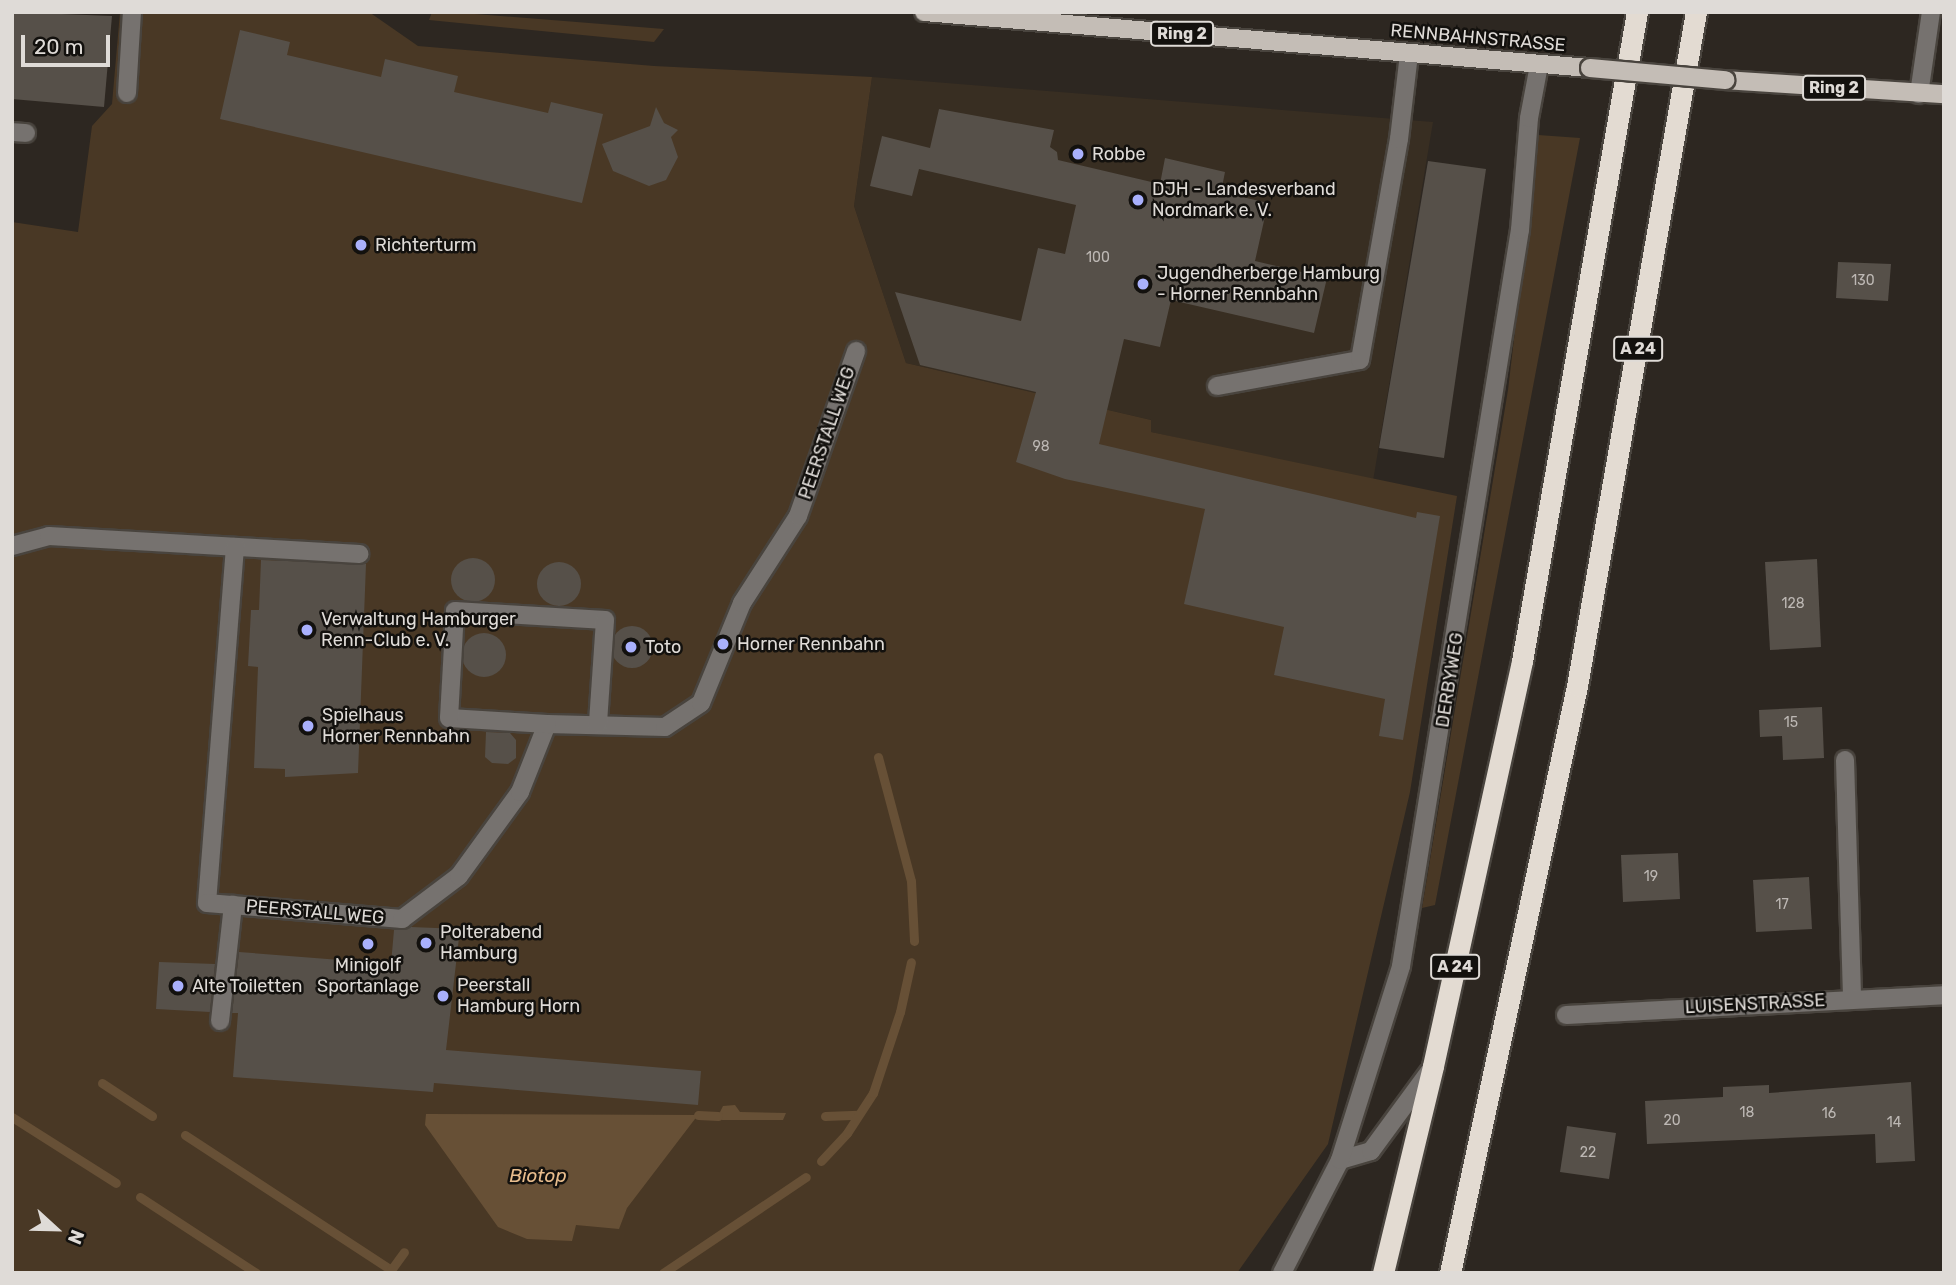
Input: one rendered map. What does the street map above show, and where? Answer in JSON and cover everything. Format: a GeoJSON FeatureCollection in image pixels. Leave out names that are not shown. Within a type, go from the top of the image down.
{"type":"FeatureCollection","features":[{"type":"Feature","properties":{"kind":"highway","name":"A 24"},"geometry":{"type":"LineString","coordinates":[[1382,1273],[1433,1066],[1522,661],[1637,12]]}},
{"type":"Feature","properties":{"kind":"highway","name":"A 24"},"geometry":{"type":"LineString","coordinates":[[1450,1273],[1577,686],[1696,12]]}},
{"type":"Feature","properties":{"kind":"main road","name":"RENNBAHNSTRASSE"},"geometry":{"type":"LineString","coordinates":[[925,12],[1725,80],[1944,94]]}},
{"type":"Feature","properties":{"kind":"street"},"geometry":{"type":"LineString","coordinates":[[127,93],[132,12]]}},
{"type":"Feature","properties":{"kind":"street"},"geometry":{"type":"LineString","coordinates":[[1919,94],[1931,12]]}},
{"type":"Feature","properties":{"kind":"street"},"geometry":{"type":"LineString","coordinates":[[1217,386],[1360,360],[1399,139],[1409,54]]}},
{"type":"Feature","properties":{"kind":"street","name":"DERBYWEG"},"geometry":{"type":"LineString","coordinates":[[1282,1273],[1340,1160],[1401,965],[1428,819],[1520,230],[1529,118],[1539,65]]}},
{"type":"Feature","properties":{"kind":"street","name":"PEERSTALL WEG"},"geometry":{"type":"LineString","coordinates":[[235,547],[206,902],[402,919],[459,876],[520,792],[547,724],[665,727],[701,703],[742,603],[798,516],[856,351]]}},
{"type":"Feature","properties":{"kind":"street"},"geometry":{"type":"LineString","coordinates":[[12,546],[49,536],[359,554]]}},
{"type":"Feature","properties":{"kind":"street"},"geometry":{"type":"LineString","coordinates":[[547,724],[449,718],[455,611],[605,620],[598,724]]}},
{"type":"Feature","properties":{"kind":"street"},"geometry":{"type":"LineString","coordinates":[[1844,760],[1852,999]]}},
{"type":"Feature","properties":{"kind":"street"},"geometry":{"type":"LineString","coordinates":[[220,1021],[233,905]]}},
{"type":"Feature","properties":{"kind":"street","name":"LUISENSTRASSE"},"geometry":{"type":"LineString","coordinates":[[1566,1015],[1944,995]]}},
{"type":"Feature","properties":{"kind":"street"},"geometry":{"type":"LineString","coordinates":[[1340,1160],[1371,1151],[1433,1066]]}},
{"type":"Feature","properties":{"kind":"shaded area","name":"Horner Rennbahn"},"geometry":{"type":"Polygon","coordinates":[[[120,12],[369,12],[418,46],[654,66],[872,77],[854,206],[906,363],[1151,420],[1151,432],[1457,496],[1410,792],[1328,1144],[1237,1273],[12,1273],[12,222],[78,232],[92,126],[112,104],[120,12]]]}},
{"type":"Feature","properties":{"kind":"shaded area"},"geometry":{"type":"Polygon","coordinates":[[[432,12],[664,29],[654,42],[429,20],[432,12]]]}},
{"type":"Feature","properties":{"kind":"shaded area","name":"Jugendherberge Hamburg - Horner Rennbahn"},"geometry":{"type":"Polygon","coordinates":[[[872,77],[1433,122],[1373,481],[1151,432],[1151,420],[906,363],[854,206],[872,77]]]}},
{"type":"Feature","properties":{"kind":"shaded area"},"geometry":{"type":"Polygon","coordinates":[[[1538,135],[1580,138],[1435,905],[1422,908],[1508,390],[1538,135]]]}},
{"type":"Feature","properties":{"kind":"water"},"geometry":{"type":"Polygon","coordinates":[[[735,1105],[740,1112],[786,1113],[783,1120],[722,1120],[718,1116],[723,1106],[735,1105]]]}},
{"type":"Feature","properties":{"kind":"water","name":"Biotop"},"geometry":{"type":"Polygon","coordinates":[[[426,1114],[698,1115],[627,1208],[619,1229],[576,1225],[572,1241],[527,1239],[498,1227],[425,1125],[426,1114]]]}},
{"type":"Feature","properties":{"kind":"building"},"geometry":{"type":"Polygon","coordinates":[[[12,12],[112,16],[104,107],[12,99],[12,12]]]}},
{"type":"Feature","properties":{"kind":"building"},"geometry":{"type":"Polygon","coordinates":[[[240,30],[290,42],[287,55],[381,77],[385,59],[458,76],[454,92],[548,113],[551,102],[603,114],[582,203],[220,119],[240,30]]]}},
{"type":"Feature","properties":{"kind":"building"},"geometry":{"type":"Polygon","coordinates":[[[656,107],[664,123],[678,130],[671,137],[678,157],[666,180],[649,186],[613,171],[602,144],[650,126],[656,107]]]}},
{"type":"Feature","properties":{"kind":"building"},"geometry":{"type":"Polygon","coordinates":[[[939,109],[1054,130],[1050,147],[1057,152],[1058,160],[1160,184],[1165,158],[1225,172],[1221,192],[1268,203],[1255,261],[1327,278],[1314,333],[1171,300],[1160,347],[1124,339],[1099,444],[1416,518],[1417,512],[1440,516],[1403,740],[1379,736],[1385,699],[1274,675],[1284,627],[1184,604],[1205,509],[1065,479],[1016,462],[1036,392],[920,365],[895,292],[1021,321],[1038,248],[1065,254],[1076,205],[919,169],[912,196],[870,186],[882,136],[930,148],[939,109]]]}},
{"type":"Feature","properties":{"kind":"building"},"geometry":{"type":"Polygon","coordinates":[[[1428,161],[1486,169],[1444,458],[1379,448],[1428,161]]]}},
{"type":"Feature","properties":{"kind":"building"},"geometry":{"type":"Polygon","coordinates":[[[1838,262],[1891,264],[1888,301],[1836,298],[1838,262]]]}},
{"type":"Feature","properties":{"kind":"building"},"geometry":{"type":"Polygon","coordinates":[[[473,558],[488,565],[495,580],[488,595],[473,602],[458,595],[451,580],[458,565],[473,558]]]}},
{"type":"Feature","properties":{"kind":"building"},"geometry":{"type":"Polygon","coordinates":[[[1817,559],[1821,647],[1770,650],[1765,562],[1817,559]]]}},
{"type":"Feature","properties":{"kind":"building"},"geometry":{"type":"Polygon","coordinates":[[[261,560],[366,564],[358,773],[285,777],[285,769],[254,768],[258,667],[248,666],[251,610],[259,610],[261,560]]]}},
{"type":"Feature","properties":{"kind":"building"},"geometry":{"type":"Polygon","coordinates":[[[559,562],[574,569],[581,584],[574,599],[559,606],[544,599],[537,584],[544,569],[559,562]]]}},
{"type":"Feature","properties":{"kind":"building","name":"Toto"},"geometry":{"type":"Polygon","coordinates":[[[632,626],[647,632],[653,647],[647,662],[632,668],[617,662],[611,647],[617,632],[632,626]]]}},
{"type":"Feature","properties":{"kind":"building"},"geometry":{"type":"Polygon","coordinates":[[[484,633],[499,640],[506,655],[499,670],[484,677],[469,670],[462,655],[469,640],[484,633]]]}},
{"type":"Feature","properties":{"kind":"building"},"geometry":{"type":"Polygon","coordinates":[[[1822,707],[1824,758],[1783,760],[1782,736],[1760,737],[1759,710],[1822,707]]]}},
{"type":"Feature","properties":{"kind":"building"},"geometry":{"type":"Polygon","coordinates":[[[486,732],[510,733],[516,740],[516,758],[508,764],[492,763],[485,757],[486,732]]]}},
{"type":"Feature","properties":{"kind":"building"},"geometry":{"type":"Polygon","coordinates":[[[1678,853],[1680,899],[1623,902],[1621,855],[1678,853]]]}},
{"type":"Feature","properties":{"kind":"building"},"geometry":{"type":"Polygon","coordinates":[[[1809,877],[1812,929],[1756,932],[1753,880],[1809,877]]]}},
{"type":"Feature","properties":{"kind":"building"},"geometry":{"type":"Polygon","coordinates":[[[411,927],[460,929],[446,1050],[701,1071],[698,1105],[434,1083],[433,1092],[233,1077],[238,1013],[232,1013],[239,952],[391,964],[394,930],[411,927]]]}},
{"type":"Feature","properties":{"kind":"building","name":"Alte Toiletten"},"geometry":{"type":"Polygon","coordinates":[[[159,962],[215,964],[210,1012],[156,1009],[159,962]]]}},
{"type":"Feature","properties":{"kind":"building"},"geometry":{"type":"Polygon","coordinates":[[[1911,1082],[1915,1161],[1876,1163],[1875,1134],[1647,1144],[1645,1101],[1723,1097],[1723,1087],[1769,1085],[1769,1093],[1911,1082]]]}},
{"type":"Feature","properties":{"kind":"building"},"geometry":{"type":"Polygon","coordinates":[[[1567,1126],[1616,1133],[1609,1179],[1560,1172],[1567,1126]]]}},
{"type":"Feature","properties":{"kind":"waterway"},"geometry":{"type":"LineString","coordinates":[[878,757],[911,881],[914,941]]}},
{"type":"Feature","properties":{"kind":"waterway"},"geometry":{"type":"LineString","coordinates":[[821,1161],[847,1133],[873,1093],[900,1012],[911,962]]}},
{"type":"Feature","properties":{"kind":"waterway"},"geometry":{"type":"LineString","coordinates":[[102,1083],[152,1116]]}},
{"type":"Feature","properties":{"kind":"waterway"},"geometry":{"type":"LineString","coordinates":[[698,1115],[718,1116]]}},
{"type":"Feature","properties":{"kind":"waterway"},"geometry":{"type":"LineString","coordinates":[[825,1116],[858,1115]]}},
{"type":"Feature","properties":{"kind":"waterway"},"geometry":{"type":"LineString","coordinates":[[12,1117],[116,1183]]}},
{"type":"Feature","properties":{"kind":"waterway"},"geometry":{"type":"LineString","coordinates":[[185,1135],[391,1270],[404,1252]]}},
{"type":"Feature","properties":{"kind":"waterway"},"geometry":{"type":"LineString","coordinates":[[663,1273],[806,1177]]}},
{"type":"Feature","properties":{"kind":"waterway"},"geometry":{"type":"LineString","coordinates":[[140,1197],[256,1273]]}},
{"type":"Feature","properties":{"kind":"place","name":"Robbe"},"geometry":{"type":"Point","coordinates":[1078,154]}},
{"type":"Feature","properties":{"kind":"place","name":"DJH - Landesverband Nordmark e. V."},"geometry":{"type":"Point","coordinates":[1138,200]}},
{"type":"Feature","properties":{"kind":"place","name":"Richterturm"},"geometry":{"type":"Point","coordinates":[361,245]}},
{"type":"Feature","properties":{"kind":"place","name":"Jugendherberge Hamburg - Horner Rennbahn"},"geometry":{"type":"Point","coordinates":[1143,284]}},
{"type":"Feature","properties":{"kind":"place","name":"Verwaltung Hamburger Renn-Club e. V."},"geometry":{"type":"Point","coordinates":[307,630]}},
{"type":"Feature","properties":{"kind":"place","name":"Horner Rennbahn"},"geometry":{"type":"Point","coordinates":[723,644]}},
{"type":"Feature","properties":{"kind":"place","name":"Toto"},"geometry":{"type":"Point","coordinates":[631,647]}},
{"type":"Feature","properties":{"kind":"place","name":"Spielhaus Horner Rennbahn"},"geometry":{"type":"Point","coordinates":[308,726]}},
{"type":"Feature","properties":{"kind":"place","name":"Polterabend Hamburg"},"geometry":{"type":"Point","coordinates":[426,943]}},
{"type":"Feature","properties":{"kind":"place","name":"Minigolf Sportanlage"},"geometry":{"type":"Point","coordinates":[368,944]}},
{"type":"Feature","properties":{"kind":"place","name":"Alte Toiletten"},"geometry":{"type":"Point","coordinates":[178,986]}},
{"type":"Feature","properties":{"kind":"place","name":"Peerstall Hamburg Horn"},"geometry":{"type":"Point","coordinates":[443,996]}}]}
